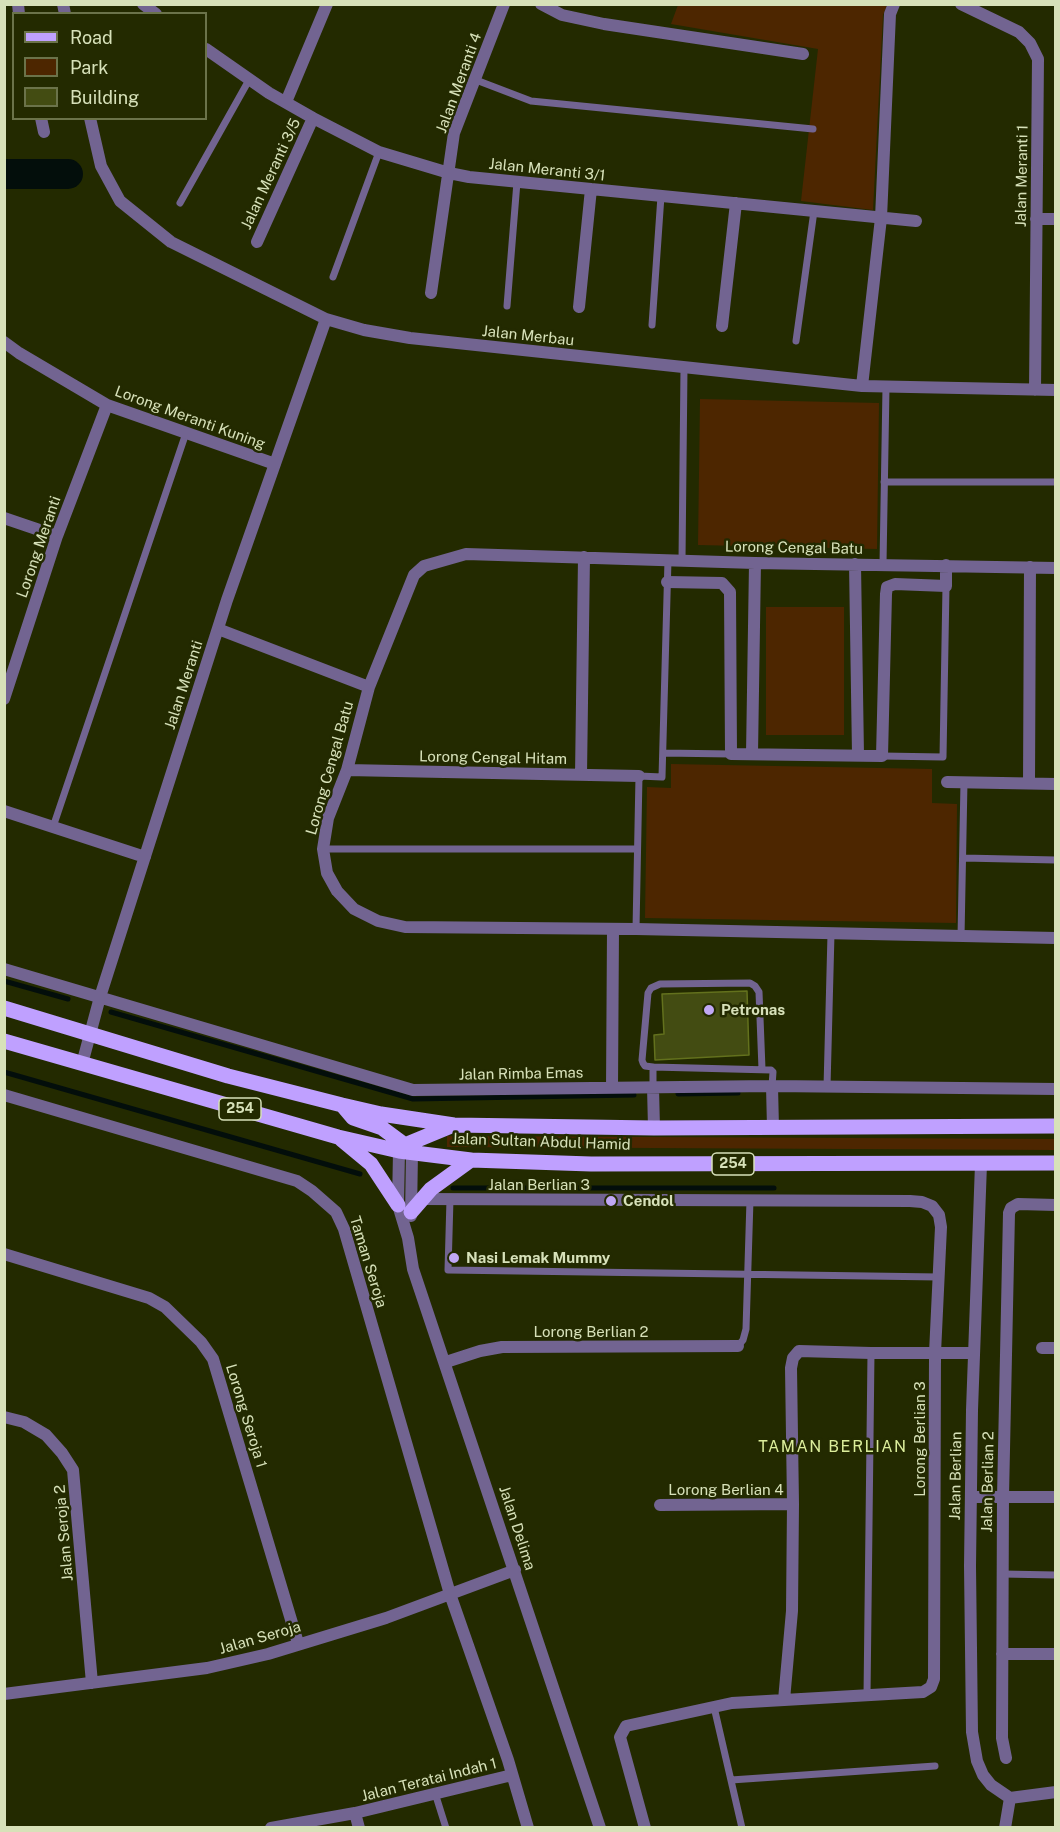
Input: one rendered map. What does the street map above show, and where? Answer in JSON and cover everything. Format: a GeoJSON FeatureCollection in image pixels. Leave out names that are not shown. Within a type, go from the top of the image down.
{"type":"FeatureCollection","features":[{"type":"Feature","properties":{"kind":"main road","name":"Jalan Sultan Abdul Hamid"},"geometry":{"type":"LineString","coordinates":[[4,1008],[228,1076],[342,1105],[454,1125],[654,1128],[1056,1126]]}},
{"type":"Feature","properties":{"kind":"main road","name":"Jalan Sultan Abdul Hamid"},"geometry":{"type":"LineString","coordinates":[[4,1041],[338,1137],[471,1160],[591,1164],[1056,1162]]}},
{"type":"Feature","properties":{"kind":"main road"},"geometry":{"type":"LineString","coordinates":[[342,1105],[353,1118],[382,1128],[405,1149],[454,1125]]}},
{"type":"Feature","properties":{"kind":"main road"},"geometry":{"type":"LineString","coordinates":[[338,1137],[371,1164],[405,1208],[421,1199],[471,1160]]}},
{"type":"Feature","properties":{"kind":"street"},"geometry":{"type":"LineString","coordinates":[[286,102],[327,4]]}},
{"type":"Feature","properties":{"kind":"street","name":"Jalan Meranti 4"},"geometry":{"type":"LineString","coordinates":[[431,293],[454,133],[504,4]]}},
{"type":"Feature","properties":{"kind":"street"},"geometry":{"type":"LineString","coordinates":[[541,4],[562,15],[604,24],[803,54]]}},
{"type":"Feature","properties":{"kind":"street"},"geometry":{"type":"LineString","coordinates":[[862,386],[881,218],[890,14],[894,4]]}},
{"type":"Feature","properties":{"kind":"street","name":"Jalan Meranti 1"},"geometry":{"type":"LineString","coordinates":[[961,4],[1019,32],[1030,43],[1038,59],[1035,390]]}},
{"type":"Feature","properties":{"kind":"street","name":"Jalan Meranti 3/1"},"geometry":{"type":"LineString","coordinates":[[207,50],[249,80],[313,118],[379,152],[449,173],[468,177],[916,221]]}},
{"type":"Feature","properties":{"kind":"street","name":"Jalan Meranti 3/5"},"geometry":{"type":"LineString","coordinates":[[257,242],[313,118]]}},
{"type":"Feature","properties":{"kind":"street"},"geometry":{"type":"LineString","coordinates":[[41,120],[44,132]]}},
{"type":"Feature","properties":{"kind":"street","name":"Jalan Merbau"},"geometry":{"type":"LineString","coordinates":[[90,120],[101,166],[120,201],[171,242],[326,319],[364,330],[410,338],[862,386],[1056,390]]}},
{"type":"Feature","properties":{"kind":"street"},"geometry":{"type":"LineString","coordinates":[[579,307],[591,189]]}},
{"type":"Feature","properties":{"kind":"street"},"geometry":{"type":"LineString","coordinates":[[722,326],[736,203]]}},
{"type":"Feature","properties":{"kind":"street"},"geometry":{"type":"LineString","coordinates":[[1036,219],[1056,219]]}},
{"type":"Feature","properties":{"kind":"street","name":"Jalan Meranti"},"geometry":{"type":"LineString","coordinates":[[82,1064],[100,997],[218,628],[326,319]]}},
{"type":"Feature","properties":{"kind":"street","name":"Lorong Meranti Kuning"},"geometry":{"type":"LineString","coordinates":[[4,342],[18,353],[107,405],[275,464]]}},
{"type":"Feature","properties":{"kind":"street","name":"Lorong Meranti"},"geometry":{"type":"LineString","coordinates":[[4,699],[9,668],[107,405]]}},
{"type":"Feature","properties":{"kind":"street"},"geometry":{"type":"LineString","coordinates":[[4,518],[57,536]]}},
{"type":"Feature","properties":{"kind":"street","name":"Lorong Cengal Batu"},"geometry":{"type":"LineString","coordinates":[[1056,568],[756,563],[466,554],[424,566],[414,575],[369,687],[347,770],[328,818],[323,849],[327,873],[337,891],[354,909],[378,921],[405,927],[636,929],[1056,938]]}},
{"type":"Feature","properties":{"kind":"street"},"geometry":{"type":"LineString","coordinates":[[581,775],[584,557]]}},
{"type":"Feature","properties":{"kind":"street"},"geometry":{"type":"LineString","coordinates":[[752,754],[756,563]]}},
{"type":"Feature","properties":{"kind":"street"},"geometry":{"type":"LineString","coordinates":[[855,564],[858,755]]}},
{"type":"Feature","properties":{"kind":"street"},"geometry":{"type":"LineString","coordinates":[[667,582],[722,583],[730,591],[730,754],[882,756],[888,587],[895,584],[946,586],[946,566]]}},
{"type":"Feature","properties":{"kind":"street"},"geometry":{"type":"LineString","coordinates":[[1029,783],[1030,567]]}},
{"type":"Feature","properties":{"kind":"street"},"geometry":{"type":"LineString","coordinates":[[218,628],[369,687]]}},
{"type":"Feature","properties":{"kind":"street","name":"Lorong Cengal Hitam"},"geometry":{"type":"LineString","coordinates":[[347,770],[639,776]]}},
{"type":"Feature","properties":{"kind":"street"},"geometry":{"type":"LineString","coordinates":[[947,782],[1056,784]]}},
{"type":"Feature","properties":{"kind":"street"},"geometry":{"type":"LineString","coordinates":[[4,811],[145,857]]}},
{"type":"Feature","properties":{"kind":"street"},"geometry":{"type":"LineString","coordinates":[[612,1088],[613,929]]}},
{"type":"Feature","properties":{"kind":"street","name":"Jalan Rimba Emas"},"geometry":{"type":"LineString","coordinates":[[4,969],[413,1090],[772,1086],[1056,1089]]}},
{"type":"Feature","properties":{"kind":"street"},"geometry":{"type":"LineString","coordinates":[[772,1086],[773,1128]]}},
{"type":"Feature","properties":{"kind":"street"},"geometry":{"type":"LineString","coordinates":[[653,1087],[654,1128]]}},
{"type":"Feature","properties":{"kind":"street","name":"Taman Seroja"},"geometry":{"type":"LineString","coordinates":[[4,1095],[297,1181],[336,1212],[344,1229],[450,1594]]}},
{"type":"Feature","properties":{"kind":"street","name":"Jalan Delima"},"geometry":{"type":"LineString","coordinates":[[405,1149],[405,1208],[413,1269],[600,1827]]}},
{"type":"Feature","properties":{"kind":"street","name":"Jalan Berlian"},"geometry":{"type":"LineString","coordinates":[[981,1164],[973,1353],[972,1732],[977,1761],[983,1774],[991,1785],[1010,1798]]}},
{"type":"Feature","properties":{"kind":"street","name":"Jalan Berlian 3"},"geometry":{"type":"LineString","coordinates":[[421,1199],[910,1201]]}},
{"type":"Feature","properties":{"kind":"street","name":"Lorong Berlian 3"},"geometry":{"type":"LineString","coordinates":[[867,1696],[923,1692],[931,1687],[934,1680],[935,1353],[941,1227],[939,1215],[932,1206],[910,1201]]}},
{"type":"Feature","properties":{"kind":"street","name":"Jalan Berlian 2"},"geometry":{"type":"LineString","coordinates":[[1006,1758],[1002,1738],[1002,1574],[1009,1212],[1018,1204],[1056,1205]]}},
{"type":"Feature","properties":{"kind":"street","name":"Lorong Seroja 1"},"geometry":{"type":"LineString","coordinates":[[4,1254],[149,1298],[165,1307],[201,1342],[213,1359],[298,1644]]}},
{"type":"Feature","properties":{"kind":"street","name":"Lorong Berlian 2"},"geometry":{"type":"LineString","coordinates":[[446,1362],[480,1351],[502,1347],[738,1346]]}},
{"type":"Feature","properties":{"kind":"street"},"geometry":{"type":"LineString","coordinates":[[1042,1348],[1056,1348]]}},
{"type":"Feature","properties":{"kind":"street"},"geometry":{"type":"LineString","coordinates":[[784,1700],[792,1611],[791,1368],[793,1358],[799,1351],[973,1353]]}},
{"type":"Feature","properties":{"kind":"street","name":"Jalan Seroja 2"},"geometry":{"type":"LineString","coordinates":[[4,1417],[24,1422],[46,1435],[73,1470],[92,1683]]}},
{"type":"Feature","properties":{"kind":"street"},"geometry":{"type":"LineString","coordinates":[[971,1497],[1056,1497]]}},
{"type":"Feature","properties":{"kind":"street","name":"Lorong Berlian 4"},"geometry":{"type":"LineString","coordinates":[[660,1505],[793,1504]]}},
{"type":"Feature","properties":{"kind":"street","name":"Jalan Seroja"},"geometry":{"type":"LineString","coordinates":[[4,1694],[207,1668],[268,1654],[386,1618],[515,1570]]}},
{"type":"Feature","properties":{"kind":"street","name":"Jalan Teratai Indah 1"},"geometry":{"type":"LineString","coordinates":[[271,1827],[355,1813],[512,1775],[450,1594]]}},
{"type":"Feature","properties":{"kind":"street"},"geometry":{"type":"LineString","coordinates":[[1002,1654],[1056,1654]]}},
{"type":"Feature","properties":{"kind":"street"},"geometry":{"type":"LineString","coordinates":[[645,1827],[620,1737],[626,1726],[732,1703],[867,1696]]}},
{"type":"Feature","properties":{"kind":"street"},"geometry":{"type":"LineString","coordinates":[[512,1775],[528,1827]]}},
{"type":"Feature","properties":{"kind":"street"},"geometry":{"type":"LineString","coordinates":[[1005,1827],[1010,1798],[1056,1792]]}},
{"type":"Feature","properties":{"kind":"street"},"geometry":{"type":"LineString","coordinates":[[355,1813],[359,1827]]}},
{"type":"Feature","properties":{"kind":"lane"},"geometry":{"type":"LineString","coordinates":[[180,203],[249,80]]}},
{"type":"Feature","properties":{"kind":"lane"},"geometry":{"type":"LineString","coordinates":[[476,80],[531,101],[813,129]]}},
{"type":"Feature","properties":{"kind":"lane"},"geometry":{"type":"LineString","coordinates":[[333,277],[379,152]]}},
{"type":"Feature","properties":{"kind":"lane"},"geometry":{"type":"LineString","coordinates":[[507,306],[517,182]]}},
{"type":"Feature","properties":{"kind":"lane"},"geometry":{"type":"LineString","coordinates":[[652,325],[661,196]]}},
{"type":"Feature","properties":{"kind":"lane"},"geometry":{"type":"LineString","coordinates":[[796,341],[814,211]]}},
{"type":"Feature","properties":{"kind":"lane"},"geometry":{"type":"LineString","coordinates":[[682,560],[684,368]]}},
{"type":"Feature","properties":{"kind":"lane"},"geometry":{"type":"LineString","coordinates":[[883,564],[886,387]]}},
{"type":"Feature","properties":{"kind":"lane"},"geometry":{"type":"LineString","coordinates":[[53,827],[186,433]]}},
{"type":"Feature","properties":{"kind":"lane"},"geometry":{"type":"LineString","coordinates":[[884,482],[1056,482]]}},
{"type":"Feature","properties":{"kind":"lane"},"geometry":{"type":"LineString","coordinates":[[636,929],[639,776],[662,777],[668,560]]}},
{"type":"Feature","properties":{"kind":"lane"},"geometry":{"type":"LineString","coordinates":[[882,756],[943,757],[946,586]]}},
{"type":"Feature","properties":{"kind":"lane"},"geometry":{"type":"LineString","coordinates":[[663,753],[730,754]]}},
{"type":"Feature","properties":{"kind":"lane"},"geometry":{"type":"LineString","coordinates":[[961,937],[964,782]]}},
{"type":"Feature","properties":{"kind":"lane"},"geometry":{"type":"LineString","coordinates":[[323,849],[637,849]]}},
{"type":"Feature","properties":{"kind":"lane"},"geometry":{"type":"LineString","coordinates":[[963,858],[1056,860]]}},
{"type":"Feature","properties":{"kind":"lane"},"geometry":{"type":"LineString","coordinates":[[828,1086],[831,934]]}},
{"type":"Feature","properties":{"kind":"lane"},"geometry":{"type":"LineString","coordinates":[[762,1069],[759,992],[755,986],[750,983],[660,984],[651,988],[648,993],[642,1060],[645,1066],[772,1070],[772,1086]]}},
{"type":"Feature","properties":{"kind":"lane"},"geometry":{"type":"LineString","coordinates":[[653,1067],[653,1087]]}},
{"type":"Feature","properties":{"kind":"lane"},"geometry":{"type":"LineString","coordinates":[[450,1199],[448,1270],[939,1277]]}},
{"type":"Feature","properties":{"kind":"lane"},"geometry":{"type":"LineString","coordinates":[[738,1346],[743,1340],[746,1329],[750,1200]]}},
{"type":"Feature","properties":{"kind":"lane"},"geometry":{"type":"LineString","coordinates":[[867,1696],[870,1353]]}},
{"type":"Feature","properties":{"kind":"lane"},"geometry":{"type":"LineString","coordinates":[[1002,1574],[1056,1575]]}},
{"type":"Feature","properties":{"kind":"lane"},"geometry":{"type":"LineString","coordinates":[[714,1707],[742,1827]]}},
{"type":"Feature","properties":{"kind":"lane"},"geometry":{"type":"LineString","coordinates":[[731,1780],[934,1766]]}},
{"type":"Feature","properties":{"kind":"lane"},"geometry":{"type":"LineString","coordinates":[[435,1793],[446,1827]]}},
{"type":"Feature","properties":{"kind":"green space"},"geometry":{"type":"Polygon","coordinates":[[[678,5],[887,5],[883,15],[873,210],[801,201],[818,49],[671,24],[678,5]]]}},
{"type":"Feature","properties":{"kind":"green space"},"geometry":{"type":"Polygon","coordinates":[[[700,399],[879,403],[877,549],[698,545],[700,399]]]}},
{"type":"Feature","properties":{"kind":"green space"},"geometry":{"type":"Polygon","coordinates":[[[766,607],[844,607],[844,735],[766,735],[766,607]]]}},
{"type":"Feature","properties":{"kind":"green space"},"geometry":{"type":"Polygon","coordinates":[[[671,764],[932,769],[932,803],[957,804],[956,923],[645,918],[647,787],[671,788],[671,764]]]}},
{"type":"Feature","properties":{"kind":"green space"},"geometry":{"type":"Polygon","coordinates":[[[447,1136],[1055,1139],[1056,1150],[447,1147],[447,1136]]]}},
{"type":"Feature","properties":{"kind":"building"},"geometry":{"type":"Polygon","coordinates":[[[747,991],[749,1055],[655,1060],[654,1035],[664,1034],[662,994],[747,991]]]}},
{"type":"Feature","properties":{"kind":"waterway"},"geometry":{"type":"LineString","coordinates":[[4,174],[68,174]]}},
{"type":"Feature","properties":{"kind":"waterway"},"geometry":{"type":"LineString","coordinates":[[4,981],[68,999]]}},
{"type":"Feature","properties":{"kind":"waterway"},"geometry":{"type":"LineString","coordinates":[[111,1012],[413,1099],[634,1095]]}},
{"type":"Feature","properties":{"kind":"waterway"},"geometry":{"type":"LineString","coordinates":[[4,1072],[360,1174]]}},
{"type":"Feature","properties":{"kind":"waterway"},"geometry":{"type":"LineString","coordinates":[[678,1094],[738,1093]]}},
{"type":"Feature","properties":{"kind":"waterway"},"geometry":{"type":"LineString","coordinates":[[453,1188],[774,1188]]}},
{"type":"Feature","properties":{"kind":"place","name":"Petronas"},"geometry":{"type":"Point","coordinates":[709,1010]}},
{"type":"Feature","properties":{"kind":"place","name":"Cendol"},"geometry":{"type":"Point","coordinates":[611,1201]}},
{"type":"Feature","properties":{"kind":"place","name":"Nasi Lemak Mummy"},"geometry":{"type":"Point","coordinates":[454,1258]}},
{"type":"Feature","properties":{"kind":"district","name":"TAMAN BERLIAN"},"geometry":{"type":"Point","coordinates":[833,1447]}}]}
